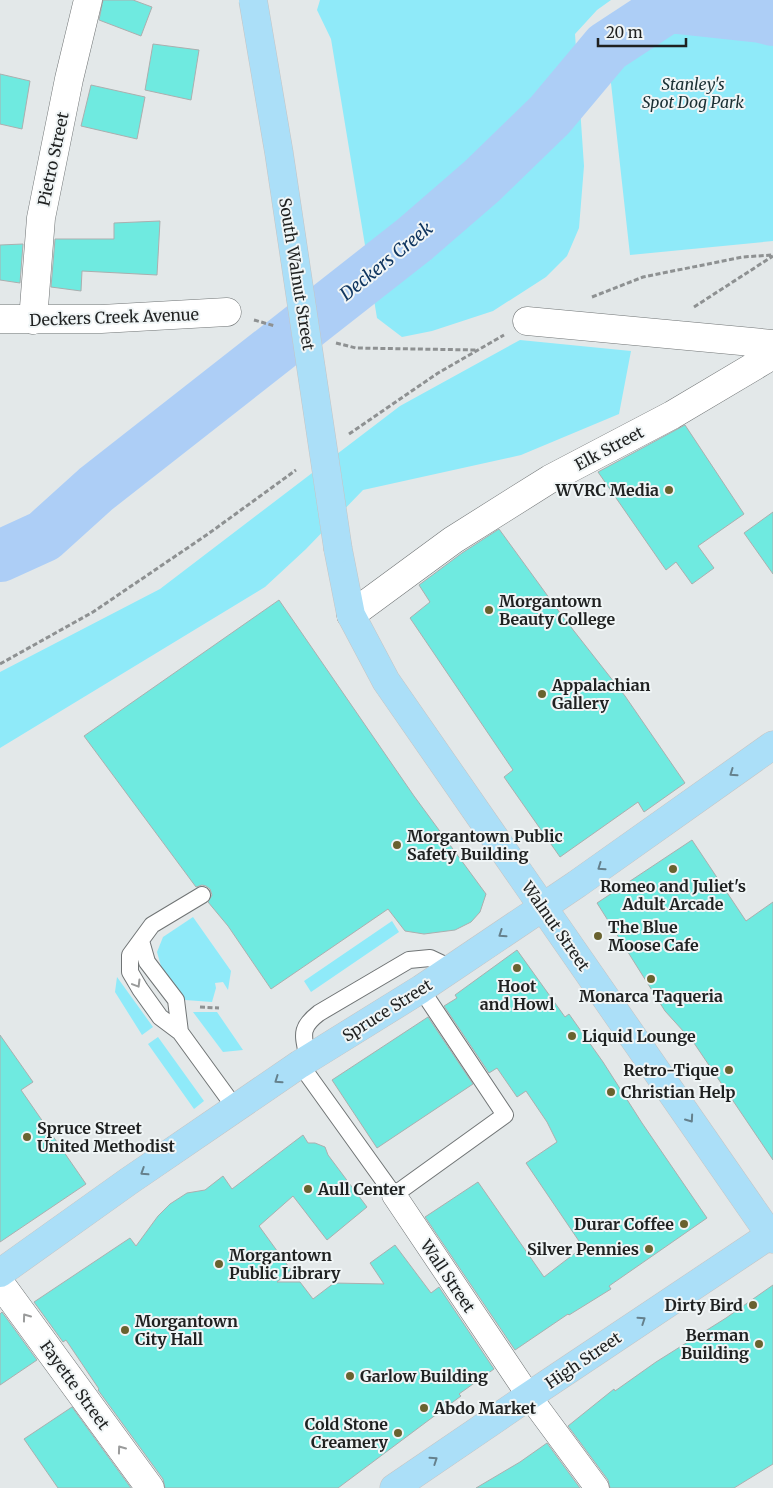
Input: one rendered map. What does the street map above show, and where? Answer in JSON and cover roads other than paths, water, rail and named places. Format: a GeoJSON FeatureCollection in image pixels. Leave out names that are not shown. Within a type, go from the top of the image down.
{"type":"FeatureCollection","features":[{"type":"Feature","properties":{"kind":"main road","name":"South Walnut Street"},"geometry":{"type":"LineString","coordinates":[[252,0],[279,153],[338,549]]}},
{"type":"Feature","properties":{"kind":"main road","name":"Walnut Street"},"geometry":{"type":"LineString","coordinates":[[338,549],[351,615],[386,681],[772,1236]]}},
{"type":"Feature","properties":{"kind":"main road","name":"Spruce Street"},"geometry":{"type":"LineString","coordinates":[[0,1273],[129,1181],[304,1062],[421,990],[577,884],[773,745]]}},
{"type":"Feature","properties":{"kind":"main road","name":"High Street"},"geometry":{"type":"LineString","coordinates":[[394,1488],[529,1396],[772,1236]]}},
{"type":"Feature","properties":{"kind":"street","name":"Pietro Street"},"geometry":{"type":"LineString","coordinates":[[33,320],[41,218],[69,79],[88,0]]}},
{"type":"Feature","properties":{"kind":"street","name":"Deckers Creek Avenue"},"geometry":{"type":"LineString","coordinates":[[0,319],[101,319],[227,312]]}},
{"type":"Feature","properties":{"kind":"street"},"geometry":{"type":"LineString","coordinates":[[527,321],[773,344]]}},
{"type":"Feature","properties":{"kind":"street","name":"Elk Street"},"geometry":{"type":"LineString","coordinates":[[351,615],[453,540],[550,478],[672,415],[773,355]]}},
{"type":"Feature","properties":{"kind":"street","name":"Wall Street"},"geometry":{"type":"LineString","coordinates":[[394,1194],[529,1396],[597,1488]]}},
{"type":"Feature","properties":{"kind":"street","name":"Fayette Street"},"geometry":{"type":"LineString","coordinates":[[0,1283],[150,1488]]}},
{"type":"Feature","properties":{"kind":"lane"},"geometry":{"type":"LineString","coordinates":[[202,895],[152,925],[130,955],[130,972],[160,1017],[180,1032],[236,1109]]}},
{"type":"Feature","properties":{"kind":"lane"},"geometry":{"type":"LineString","coordinates":[[141,941],[148,962],[176,1000],[180,1032]]}},
{"type":"Feature","properties":{"kind":"lane"},"geometry":{"type":"LineString","coordinates":[[304,1062],[304,1032],[308,1022],[319,1013],[409,960],[430,958],[452,968]]}},
{"type":"Feature","properties":{"kind":"lane"},"geometry":{"type":"LineString","coordinates":[[394,1194],[505,1115],[421,990]]}},
{"type":"Feature","properties":{"kind":"lane","name":"Wall Street"},"geometry":{"type":"LineString","coordinates":[[304,1062],[394,1194]]}},
{"type":"Feature","properties":{"kind":"waterway","name":"Deckers Creek"},"geometry":{"type":"LineString","coordinates":[[0,556],[44,536],[96,489],[415,239],[482,181],[550,115],[607,47],[668,7],[761,17],[773,20]]}},
{"type":"Feature","properties":{"kind":"place","name":"WVRC Media"},"geometry":{"type":"Point","coordinates":[669,490]}},
{"type":"Feature","properties":{"kind":"place","name":"Morgantown Beauty College"},"geometry":{"type":"Point","coordinates":[489,610]}},
{"type":"Feature","properties":{"kind":"place","name":"Appalachian Gallery"},"geometry":{"type":"Point","coordinates":[542,694]}},
{"type":"Feature","properties":{"kind":"place","name":"Morgantown Public Safety Building"},"geometry":{"type":"Point","coordinates":[397,845]}},
{"type":"Feature","properties":{"kind":"place","name":"Romeo and Juliet's Adult Arcade"},"geometry":{"type":"Point","coordinates":[673,869]}},
{"type":"Feature","properties":{"kind":"place","name":"The Blue Moose Cafe"},"geometry":{"type":"Point","coordinates":[598,936]}},
{"type":"Feature","properties":{"kind":"place","name":"Hoot and Howl"},"geometry":{"type":"Point","coordinates":[517,968]}},
{"type":"Feature","properties":{"kind":"place","name":"Monarca Taqueria"},"geometry":{"type":"Point","coordinates":[651,979]}},
{"type":"Feature","properties":{"kind":"place","name":"Liquid Lounge"},"geometry":{"type":"Point","coordinates":[572,1036]}},
{"type":"Feature","properties":{"kind":"place","name":"Retro-Tique"},"geometry":{"type":"Point","coordinates":[729,1070]}},
{"type":"Feature","properties":{"kind":"place","name":"Christian Help"},"geometry":{"type":"Point","coordinates":[611,1092]}},
{"type":"Feature","properties":{"kind":"place","name":"Spruce Street United Methodist"},"geometry":{"type":"Point","coordinates":[27,1137]}},
{"type":"Feature","properties":{"kind":"place","name":"Aull Center"},"geometry":{"type":"Point","coordinates":[308,1189]}},
{"type":"Feature","properties":{"kind":"place","name":"Durar Coffee"},"geometry":{"type":"Point","coordinates":[684,1224]}},
{"type":"Feature","properties":{"kind":"place","name":"Silver Pennies"},"geometry":{"type":"Point","coordinates":[649,1249]}},
{"type":"Feature","properties":{"kind":"place","name":"Morgantown Public Library"},"geometry":{"type":"Point","coordinates":[219,1264]}},
{"type":"Feature","properties":{"kind":"place","name":"Dirty Bird"},"geometry":{"type":"Point","coordinates":[753,1305]}},
{"type":"Feature","properties":{"kind":"place","name":"Morgantown City Hall"},"geometry":{"type":"Point","coordinates":[125,1330]}},
{"type":"Feature","properties":{"kind":"place","name":"Berman Building"},"geometry":{"type":"Point","coordinates":[759,1344]}},
{"type":"Feature","properties":{"kind":"place","name":"Garlow Building"},"geometry":{"type":"Point","coordinates":[350,1376]}},
{"type":"Feature","properties":{"kind":"place","name":"Abdo Market"},"geometry":{"type":"Point","coordinates":[424,1408]}},
{"type":"Feature","properties":{"kind":"place","name":"Cold Stone Creamery"},"geometry":{"type":"Point","coordinates":[398,1433]}},
{"type":"Feature","properties":{"kind":"park label","name":"Stanley's Spot Dog Park"},"geometry":{"type":"Point","coordinates":[693,93]}}]}
